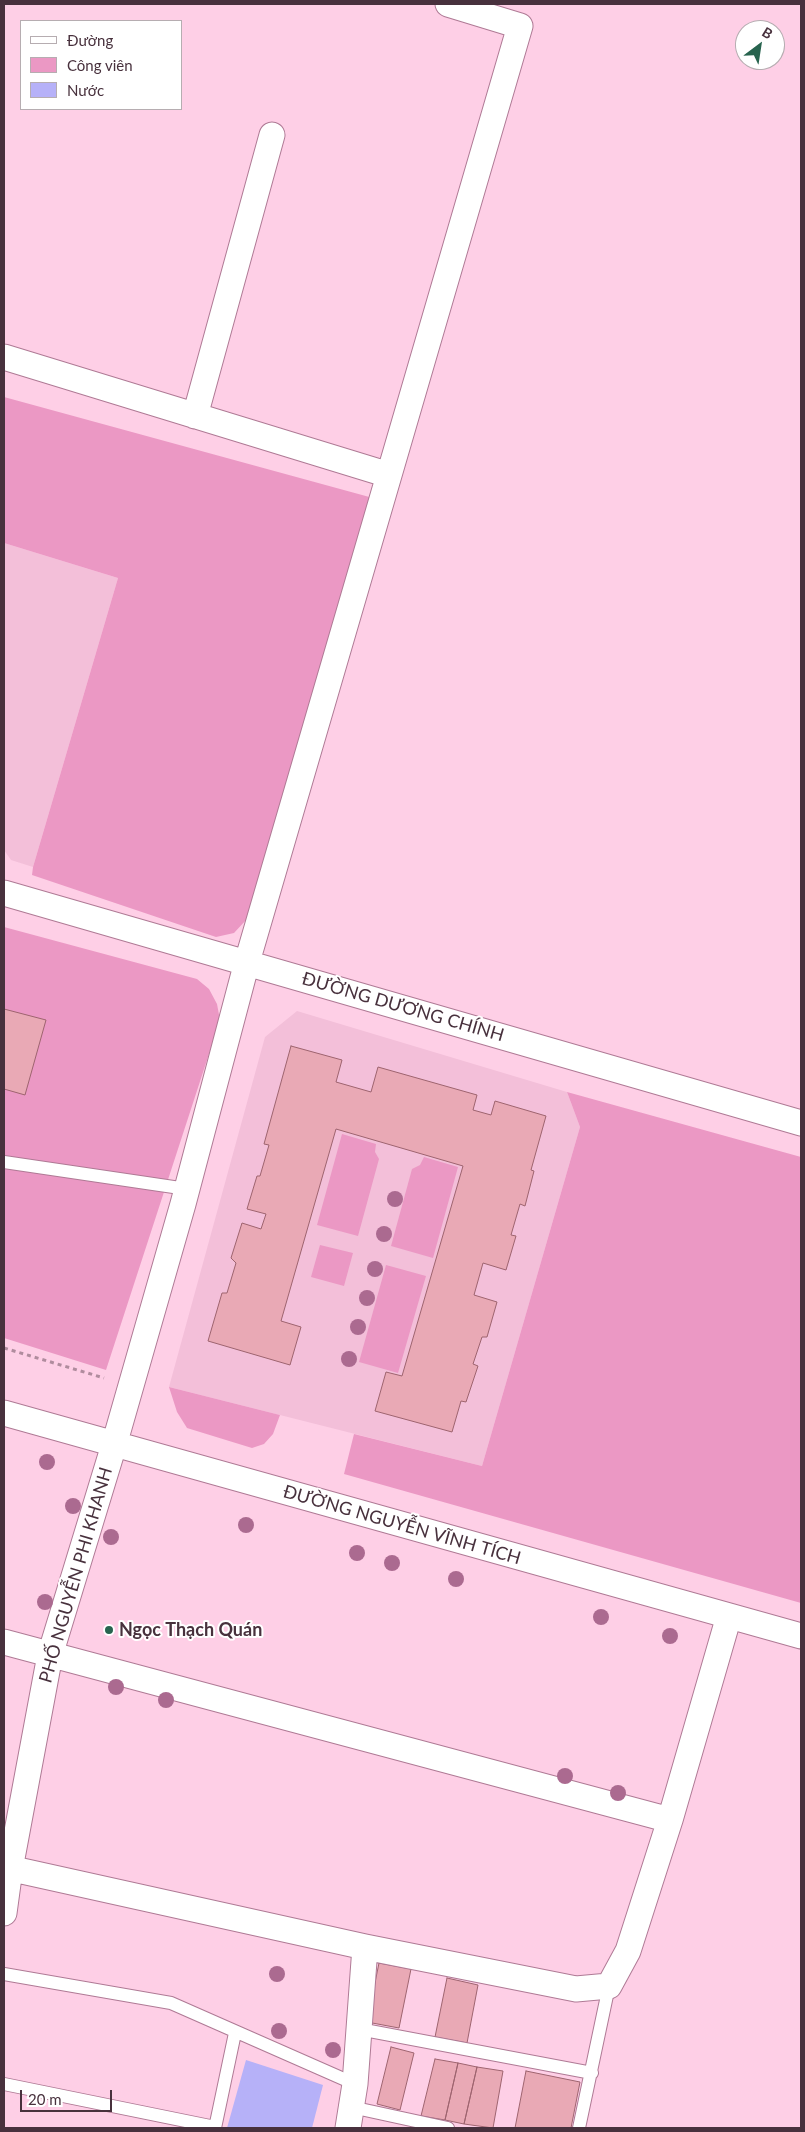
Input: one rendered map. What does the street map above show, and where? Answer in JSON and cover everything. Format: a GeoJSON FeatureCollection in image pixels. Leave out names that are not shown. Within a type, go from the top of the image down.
{"type":"FeatureCollection","features":[{"type":"Feature","properties":{"kind":"street","name":"PHỐ NGUYỄN PHI KHANH"},"geometry":{"type":"LineString","coordinates":[[4,1913],[7,1868],[50,1655],[114,1445],[187,1189],[247,962],[520,26],[448,4]]}},
{"type":"Feature","properties":{"kind":"street"},"geometry":{"type":"LineString","coordinates":[[195,416],[272,135]]}},
{"type":"Feature","properties":{"kind":"street"},"geometry":{"type":"LineString","coordinates":[[4,357],[389,475]]}},
{"type":"Feature","properties":{"kind":"street","name":"ĐƯỜNG DƯƠNG CHÍNH"},"geometry":{"type":"LineString","coordinates":[[4,893],[801,1123]]}},
{"type":"Feature","properties":{"kind":"street","name":"ĐƯỜNG NGUYỄN VĨNH TÍCH"},"geometry":{"type":"LineString","coordinates":[[4,1413],[801,1636]]}},
{"type":"Feature","properties":{"kind":"street"},"geometry":{"type":"LineString","coordinates":[[7,1868],[365,1947],[576,1989],[609,1986],[628,1951],[670,1820],[729,1616]]}},
{"type":"Feature","properties":{"kind":"street"},"geometry":{"type":"LineString","coordinates":[[4,1642],[670,1820]]}},
{"type":"Feature","properties":{"kind":"street"},"geometry":{"type":"LineString","coordinates":[[351,2106],[365,1947]]}},
{"type":"Feature","properties":{"kind":"lane"},"geometry":{"type":"LineString","coordinates":[[4,1162],[187,1189]]}},
{"type":"Feature","properties":{"kind":"lane"},"geometry":{"type":"LineString","coordinates":[[4,1974],[171,2004],[234,2032],[351,2106],[448,2128]]}},
{"type":"Feature","properties":{"kind":"lane"},"geometry":{"type":"LineString","coordinates":[[580,2128],[609,1986]]}},
{"type":"Feature","properties":{"kind":"lane"},"geometry":{"type":"LineString","coordinates":[[359,2029],[592,2073]]}},
{"type":"Feature","properties":{"kind":"lane"},"geometry":{"type":"LineString","coordinates":[[4,2084],[215,2127],[234,2032]]}},
{"type":"Feature","properties":{"kind":"path"},"geometry":{"type":"LineString","coordinates":[[4,1348],[131,1386]]}},
{"type":"Feature","properties":{"kind":"shaded area"},"geometry":{"type":"Polygon","coordinates":[[[4,543],[118,578],[33,867],[11,860],[4,850],[4,543]]]}},
{"type":"Feature","properties":{"kind":"shaded area"},"geometry":{"type":"Polygon","coordinates":[[[297,1011],[567,1092],[580,1127],[482,1466],[169,1387],[265,1037],[297,1011]]]}},
{"type":"Feature","properties":{"kind":"green space"},"geometry":{"type":"Polygon","coordinates":[[[4,397],[373,498],[255,904],[246,920],[234,933],[216,937],[32,875],[118,578],[4,543],[4,397]]]}},
{"type":"Feature","properties":{"kind":"green space"},"geometry":{"type":"Polygon","coordinates":[[[4,927],[197,979],[209,989],[217,1004],[220,1020],[106,1370],[4,1338],[4,927]]]}},
{"type":"Feature","properties":{"kind":"green space"},"geometry":{"type":"Polygon","coordinates":[[[567,1092],[801,1157],[801,1603],[344,1474],[354,1434],[482,1466],[580,1127],[567,1092]]]}},
{"type":"Feature","properties":{"kind":"green space"},"geometry":{"type":"Polygon","coordinates":[[[342,1134],[376,1144],[375,1152],[379,1159],[358,1236],[317,1225],[342,1134]]]}},
{"type":"Feature","properties":{"kind":"green space"},"geometry":{"type":"Polygon","coordinates":[[[424,1157],[458,1167],[433,1258],[391,1246],[412,1169],[420,1165],[424,1157]]]}},
{"type":"Feature","properties":{"kind":"green space"},"geometry":{"type":"Polygon","coordinates":[[[320,1245],[353,1253],[344,1286],[311,1277],[320,1245]]]}},
{"type":"Feature","properties":{"kind":"green space"},"geometry":{"type":"Polygon","coordinates":[[[386,1265],[426,1276],[398,1373],[359,1362],[386,1265]]]}},
{"type":"Feature","properties":{"kind":"green space"},"geometry":{"type":"Polygon","coordinates":[[[169,1387],[280,1415],[273,1434],[264,1444],[252,1448],[187,1428],[177,1412],[169,1387]]]}},
{"type":"Feature","properties":{"kind":"water"},"geometry":{"type":"Polygon","coordinates":[[[246,2060],[323,2085],[312,2128],[227,2128],[246,2060]]]}},
{"type":"Feature","properties":{"kind":"building"},"geometry":{"type":"Polygon","coordinates":[[[4,1009],[46,1020],[25,1095],[4,1089],[4,1009]]]}},
{"type":"Feature","properties":{"kind":"building"},"geometry":{"type":"Polygon","coordinates":[[[291,1046],[342,1060],[336,1082],[371,1092],[378,1067],[477,1095],[473,1110],[491,1115],[495,1101],[546,1116],[531,1170],[534,1171],[525,1206],[520,1204],[511,1235],[516,1236],[506,1270],[483,1263],[474,1295],[497,1302],[487,1337],[482,1337],[473,1364],[478,1366],[466,1402],[461,1401],[452,1432],[375,1411],[386,1372],[402,1376],[463,1166],[336,1129],[281,1321],[301,1327],[290,1365],[208,1341],[222,1293],[227,1293],[236,1263],[231,1258],[242,1223],[261,1229],[266,1214],[247,1209],[257,1176],[260,1176],[269,1145],[264,1144],[291,1046]]]}},
{"type":"Feature","properties":{"kind":"building"},"geometry":{"type":"Polygon","coordinates":[[[379,1963],[411,1969],[399,2028],[367,2022],[379,1963]]]}},
{"type":"Feature","properties":{"kind":"building"},"geometry":{"type":"Polygon","coordinates":[[[447,1978],[478,1985],[467,2043],[435,2037],[447,1978]]]}},
{"type":"Feature","properties":{"kind":"building"},"geometry":{"type":"Polygon","coordinates":[[[391,2047],[414,2053],[400,2110],[377,2104],[391,2047]]]}},
{"type":"Feature","properties":{"kind":"building"},"geometry":{"type":"Polygon","coordinates":[[[435,2059],[458,2063],[445,2120],[421,2116],[435,2059]]]}},
{"type":"Feature","properties":{"kind":"building"},"geometry":{"type":"Polygon","coordinates":[[[458,2063],[477,2067],[464,2124],[445,2120],[458,2063]]]}},
{"type":"Feature","properties":{"kind":"building"},"geometry":{"type":"Polygon","coordinates":[[[477,2067],[503,2071],[493,2128],[464,2124],[477,2067]]]}},
{"type":"Feature","properties":{"kind":"building"},"geometry":{"type":"Polygon","coordinates":[[[526,2071],[580,2082],[571,2128],[515,2128],[526,2071]]]}},
{"type":"Feature","properties":{"kind":"place","name":"Ngọc Thạch Quán"},"geometry":{"type":"Point","coordinates":[109,1630]}}]}
